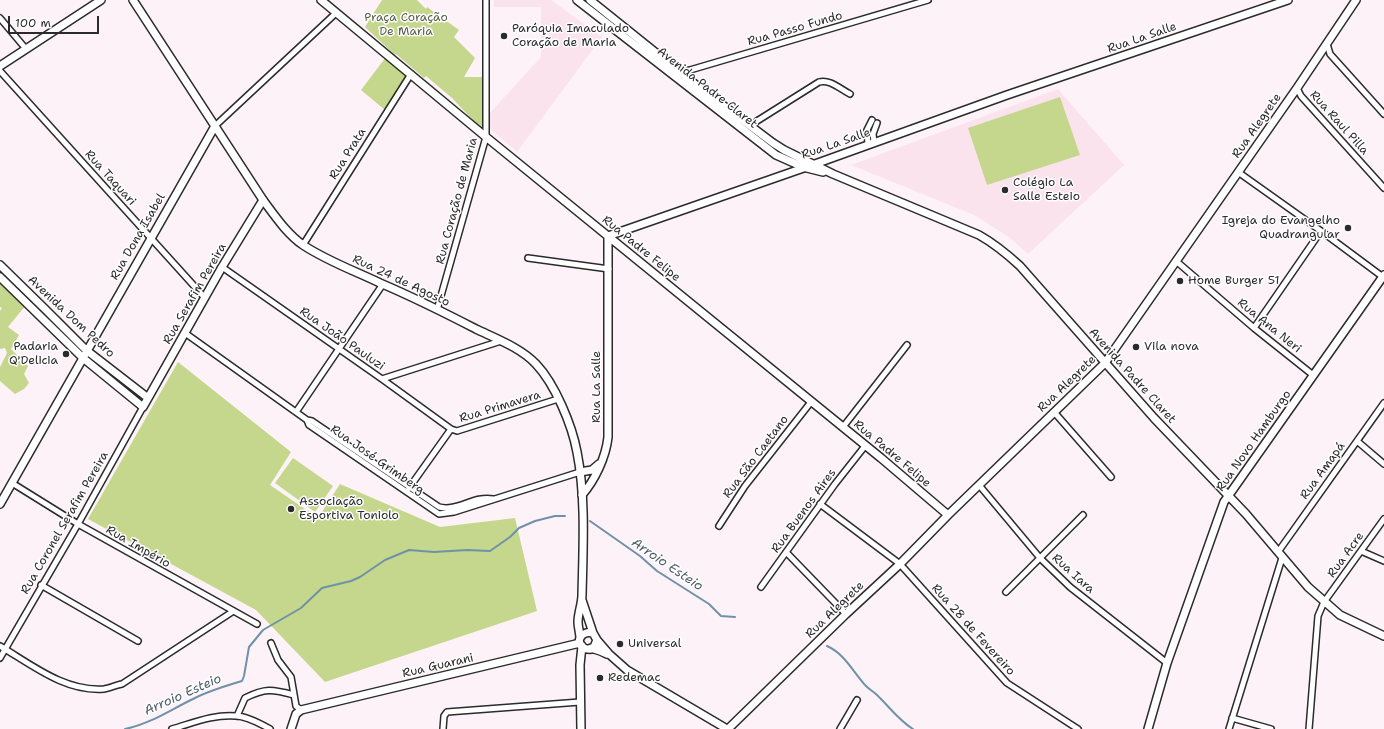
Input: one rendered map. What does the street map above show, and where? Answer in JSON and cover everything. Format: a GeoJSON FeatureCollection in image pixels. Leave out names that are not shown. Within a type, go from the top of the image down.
{"type":"FeatureCollection","features":[{"type":"Feature","properties":{"kind":"street"},"geometry":{"type":"LineString","coordinates":[[0,66],[101,0]]}},
{"type":"Feature","properties":{"kind":"street","name":"Rua 24 de Agosto"},"geometry":{"type":"LineString","coordinates":[[133,0],[262,200],[285,229],[303,245],[328,259],[502,341],[525,354],[546,376],[558,399],[573,435],[580,472],[582,495],[582,598],[578,622],[583,645],[580,665],[581,729]]}},
{"type":"Feature","properties":{"kind":"street","name":"Rua Padre Felipe"},"geometry":{"type":"LineString","coordinates":[[321,0],[486,137],[881,458],[948,515]]}},
{"type":"Feature","properties":{"kind":"street","name":"Rua Coração de Maria"},"geometry":{"type":"LineString","coordinates":[[437,310],[486,137],[486,0]]}},
{"type":"Feature","properties":{"kind":"street","name":"Avenida Padre Claret"},"geometry":{"type":"LineString","coordinates":[[577,0],[784,150],[833,174],[962,227],[992,242],[1008,254],[1154,418],[1246,514],[1308,587],[1340,615],[1384,636]]}},
{"type":"Feature","properties":{"kind":"street","name":"Rua Passo Fundo"},"geometry":{"type":"LineString","coordinates":[[681,76],[690,70],[928,0]]}},
{"type":"Feature","properties":{"kind":"street","name":"Rua La Salle"},"geometry":{"type":"LineString","coordinates":[[582,495],[596,474],[605,451],[608,437],[608,236],[815,164],[1007,94],[1288,0]]}},
{"type":"Feature","properties":{"kind":"street","name":"Rua Alegrete"},"geometry":{"type":"LineString","coordinates":[[727,729],[900,564],[948,515],[1105,363],[1297,88],[1356,0]]}},
{"type":"Feature","properties":{"kind":"street","name":"Avenida Padre Claret"},"geometry":{"type":"LineString","coordinates":[[594,1],[662,62],[673,75],[681,76],[776,155],[803,167],[833,174]]}},
{"type":"Feature","properties":{"kind":"street","name":"Rua Dona Isabel"},"geometry":{"type":"LineString","coordinates":[[0,504],[215,126],[336,13]]}},
{"type":"Feature","properties":{"kind":"street"},"geometry":{"type":"LineString","coordinates":[[0,18],[26,49]]}},
{"type":"Feature","properties":{"kind":"street"},"geometry":{"type":"LineString","coordinates":[[1327,44],[1330,54],[1384,114]]}},
{"type":"Feature","properties":{"kind":"street","name":"Rua Taquari"},"geometry":{"type":"LineString","coordinates":[[0,71],[205,298]]}},
{"type":"Feature","properties":{"kind":"street","name":"Rua Prata"},"geometry":{"type":"LineString","coordinates":[[303,245],[411,74]]}},
{"type":"Feature","properties":{"kind":"street"},"geometry":{"type":"LineString","coordinates":[[751,127],[757,121],[819,82],[825,80],[850,94]]}},
{"type":"Feature","properties":{"kind":"street","name":"Rua Raul Pilla"},"geometry":{"type":"LineString","coordinates":[[1297,88],[1301,96],[1384,188]]}},
{"type":"Feature","properties":{"kind":"street"},"geometry":{"type":"LineString","coordinates":[[871,143],[868,130],[872,120]]}},
{"type":"Feature","properties":{"kind":"street"},"geometry":{"type":"LineString","coordinates":[[871,143],[877,123]]}},
{"type":"Feature","properties":{"kind":"street"},"geometry":{"type":"LineString","coordinates":[[1238,172],[1383,276]]}},
{"type":"Feature","properties":{"kind":"street","name":"Rua Serafim Pereira"},"geometry":{"type":"LineString","coordinates":[[148,398],[222,267],[262,200]]}},
{"type":"Feature","properties":{"kind":"street"},"geometry":{"type":"LineString","coordinates":[[1254,328],[1322,231]]}},
{"type":"Feature","properties":{"kind":"street"},"geometry":{"type":"LineString","coordinates":[[528,258],[608,269]]}},
{"type":"Feature","properties":{"kind":"street","name":"Rua Ana Neri"},"geometry":{"type":"LineString","coordinates":[[1176,261],[1254,328],[1313,375]]}},
{"type":"Feature","properties":{"kind":"street","name":"Avenida Dom Pedro"},"geometry":{"type":"LineString","coordinates":[[1,267],[67,330],[85,354],[143,407]]}},
{"type":"Feature","properties":{"kind":"street","name":"Rua João Pauluzi"},"geometry":{"type":"LineString","coordinates":[[222,267],[382,379],[451,430]]}},
{"type":"Feature","properties":{"kind":"street","name":"Rua Novo Hamburgo"},"geometry":{"type":"LineString","coordinates":[[1148,729],[1168,663],[1224,502],[1383,276]]}},
{"type":"Feature","properties":{"kind":"street","name":"Avenida Dom Pedro"},"geometry":{"type":"LineString","coordinates":[[0,277],[61,336],[148,398]]}},
{"type":"Feature","properties":{"kind":"street"},"geometry":{"type":"LineString","coordinates":[[296,412],[383,284]]}},
{"type":"Feature","properties":{"kind":"street"},"geometry":{"type":"LineString","coordinates":[[18,294],[23,288]]}},
{"type":"Feature","properties":{"kind":"street"},"geometry":{"type":"LineString","coordinates":[[40,315],[45,308]]}},
{"type":"Feature","properties":{"kind":"street"},"geometry":{"type":"LineString","coordinates":[[61,336],[67,330]]}},
{"type":"Feature","properties":{"kind":"street","name":"Rua José Grimberg"},"geometry":{"type":"LineString","coordinates":[[185,333],[307,420],[312,421],[380,468],[439,514],[454,512],[493,499]]}},
{"type":"Feature","properties":{"kind":"street"},"geometry":{"type":"LineString","coordinates":[[382,379],[502,341]]}},
{"type":"Feature","properties":{"kind":"street"},"geometry":{"type":"LineString","coordinates":[[843,427],[907,345]]}},
{"type":"Feature","properties":{"kind":"street","name":"Rua Coronel Serafim Pereira"},"geometry":{"type":"LineString","coordinates":[[0,658],[3,647],[78,524],[148,398]]}},
{"type":"Feature","properties":{"kind":"street","name":"Rua Primavera"},"geometry":{"type":"LineString","coordinates":[[409,490],[451,430],[457,431],[558,399]]}},
{"type":"Feature","properties":{"kind":"street","name":"Rua São Caetano"},"geometry":{"type":"LineString","coordinates":[[719,526],[745,486],[811,402]]}},
{"type":"Feature","properties":{"kind":"street","name":"Rua Amapá"},"geometry":{"type":"LineString","coordinates":[[1229,729],[1280,555],[1384,403]]}},
{"type":"Feature","properties":{"kind":"street"},"geometry":{"type":"LineString","coordinates":[[1054,412],[1111,477]]}},
{"type":"Feature","properties":{"kind":"street"},"geometry":{"type":"LineString","coordinates":[[1357,441],[1384,464]]}},
{"type":"Feature","properties":{"kind":"street","name":"Rua Buenos Aires"},"geometry":{"type":"LineString","coordinates":[[761,587],[820,504],[865,446]]}},
{"type":"Feature","properties":{"kind":"street"},"geometry":{"type":"LineString","coordinates":[[493,499],[580,472],[592,470],[600,464]]}},
{"type":"Feature","properties":{"kind":"street","name":"Rua Império"},"geometry":{"type":"LineString","coordinates":[[12,483],[78,524],[232,612],[257,624]]}},
{"type":"Feature","properties":{"kind":"street","name":"Rua Iara"},"geometry":{"type":"LineString","coordinates":[[979,485],[1040,558],[1070,587],[1168,663]]}},
{"type":"Feature","properties":{"kind":"street","name":"Rua José Grimberg"},"geometry":{"type":"LineString","coordinates":[[409,490],[438,507],[446,508],[485,498],[493,499]]}},
{"type":"Feature","properties":{"kind":"street","name":"Rua 28 de Fevereiro"},"geometry":{"type":"LineString","coordinates":[[820,504],[900,564],[1007,683],[1078,729]]}},
{"type":"Feature","properties":{"kind":"street"},"geometry":{"type":"LineString","coordinates":[[1006,592],[1083,515]]}},
{"type":"Feature","properties":{"kind":"street","name":"Rua Acre"},"geometry":{"type":"LineString","coordinates":[[1309,729],[1318,616],[1324,602],[1384,519]]}},
{"type":"Feature","properties":{"kind":"street"},"geometry":{"type":"LineString","coordinates":[[1361,551],[1384,561]]}},
{"type":"Feature","properties":{"kind":"street"},"geometry":{"type":"LineString","coordinates":[[786,552],[846,614]]}},
{"type":"Feature","properties":{"kind":"street"},"geometry":{"type":"LineString","coordinates":[[41,585],[138,641]]}},
{"type":"Feature","properties":{"kind":"street","name":"Rua 24 de Agosto"},"geometry":{"type":"LineString","coordinates":[[582,598],[592,633],[597,640]]}},
{"type":"Feature","properties":{"kind":"street"},"geometry":{"type":"LineString","coordinates":[[3,647],[59,681],[75,687],[105,689],[122,684],[232,612]]}},
{"type":"Feature","properties":{"kind":"street","name":"Rua Guarani"},"geometry":{"type":"LineString","coordinates":[[301,710],[583,645],[584,633],[592,633]]}},
{"type":"Feature","properties":{"kind":"street"},"geometry":{"type":"LineString","coordinates":[[583,645],[594,647],[597,640],[609,654],[628,670],[727,729]]}},
{"type":"Feature","properties":{"kind":"street"},"geometry":{"type":"LineString","coordinates":[[271,643],[278,660],[291,677],[296,706],[301,710],[296,714],[291,729]]}},
{"type":"Feature","properties":{"kind":"street"},"geometry":{"type":"LineString","coordinates":[[583,645],[609,654]]}},
{"type":"Feature","properties":{"kind":"street"},"geometry":{"type":"LineString","coordinates":[[237,716],[245,698],[259,691],[270,690],[294,695]]}},
{"type":"Feature","properties":{"kind":"street"},"geometry":{"type":"LineString","coordinates":[[840,729],[857,700]]}},
{"type":"Feature","properties":{"kind":"street"},"geometry":{"type":"LineString","coordinates":[[443,729],[444,716],[446,712],[580,702]]}},
{"type":"Feature","properties":{"kind":"street"},"geometry":{"type":"LineString","coordinates":[[172,729],[206,718],[237,716],[253,721],[270,729]]}},
{"type":"Feature","properties":{"kind":"street"},"geometry":{"type":"LineString","coordinates":[[1232,718],[1272,729]]}},
{"type":"Feature","properties":{"kind":"shaded area"},"geometry":{"type":"Polygon","coordinates":[[[494,0],[551,0],[602,37],[517,152],[488,127],[488,115],[541,57],[541,7],[494,7],[494,0]]]}},
{"type":"Feature","properties":{"kind":"shaded area","name":"Colégio La Salle Esteio"},"geometry":{"type":"Polygon","coordinates":[[[1058,89],[1124,165],[1028,254],[1009,237],[974,215],[851,165],[1058,89]]]}},
{"type":"Feature","properties":{"kind":"green space","name":"Praça Coração De Maria"},"geometry":{"type":"Polygon","coordinates":[[[382,0],[417,0],[426,9],[427,7],[459,30],[454,37],[475,58],[464,77],[482,77],[482,130],[452,98],[426,76],[424,78],[396,54],[395,55],[365,27],[382,0]]]}},
{"type":"Feature","properties":{"kind":"green space"},"geometry":{"type":"Polygon","coordinates":[[[386,57],[409,75],[385,110],[361,90],[386,57]]]}},
{"type":"Feature","properties":{"kind":"green space"},"geometry":{"type":"Polygon","coordinates":[[[1060,97],[1080,155],[987,185],[968,128],[1060,97]]]}},
{"type":"Feature","properties":{"kind":"green space"},"geometry":{"type":"Polygon","coordinates":[[[0,277],[26,305],[8,327],[19,335],[11,349],[28,366],[24,374],[29,383],[24,389],[15,394],[0,381],[0,367],[7,353],[5,348],[0,349],[0,311],[2,308],[0,307],[0,277]]]}},
{"type":"Feature","properties":{"kind":"green space"},"geometry":{"type":"Polygon","coordinates":[[[178,362],[291,452],[270,485],[318,518],[340,484],[440,527],[515,518],[537,611],[325,682],[256,610],[88,519],[178,362]]]}},
{"type":"Feature","properties":{"kind":"green space"},"geometry":{"type":"Polygon","coordinates":[[[293,458],[333,486],[315,512],[275,483],[293,458]]]}},
{"type":"Feature","properties":{"kind":"waterway","name":"Arroio Esteio"},"geometry":{"type":"LineString","coordinates":[[125,729],[143,724],[184,703],[242,681],[249,647],[263,630],[301,608],[322,588],[351,581],[360,577],[385,560],[409,550],[434,552],[467,550],[490,551],[510,537],[519,528],[535,521],[555,516],[565,516]]}},
{"type":"Feature","properties":{"kind":"waterway","name":"Arroio Esteio"},"geometry":{"type":"LineString","coordinates":[[590,521],[640,556],[657,571],[709,604],[721,616],[735,617]]}},
{"type":"Feature","properties":{"kind":"waterway","name":"Arroio Esteio"},"geometry":{"type":"LineString","coordinates":[[827,646],[844,658],[861,681],[900,719],[913,729]]}},
{"type":"Feature","properties":{"kind":"place","name":"Paróquia Imaculado Coração de Maria"},"geometry":{"type":"Point","coordinates":[504,36]}},
{"type":"Feature","properties":{"kind":"place","name":"Colégio La Salle Esteio"},"geometry":{"type":"Point","coordinates":[1005,190]}},
{"type":"Feature","properties":{"kind":"place","name":"Igreja do Evangelho Quadrangular"},"geometry":{"type":"Point","coordinates":[1348,228]}},
{"type":"Feature","properties":{"kind":"place","name":"Home Burger 51"},"geometry":{"type":"Point","coordinates":[1180,281]}},
{"type":"Feature","properties":{"kind":"place","name":"Vila nova"},"geometry":{"type":"Point","coordinates":[1136,347]}},
{"type":"Feature","properties":{"kind":"place","name":"Padaria Q'Delicia"},"geometry":{"type":"Point","coordinates":[66,354]}},
{"type":"Feature","properties":{"kind":"place","name":"Associação Esportiva Toniolo"},"geometry":{"type":"Point","coordinates":[291,509]}},
{"type":"Feature","properties":{"kind":"place","name":"Universal"},"geometry":{"type":"Point","coordinates":[620,644]}},
{"type":"Feature","properties":{"kind":"place","name":"Redemac"},"geometry":{"type":"Point","coordinates":[600,678]}}]}
